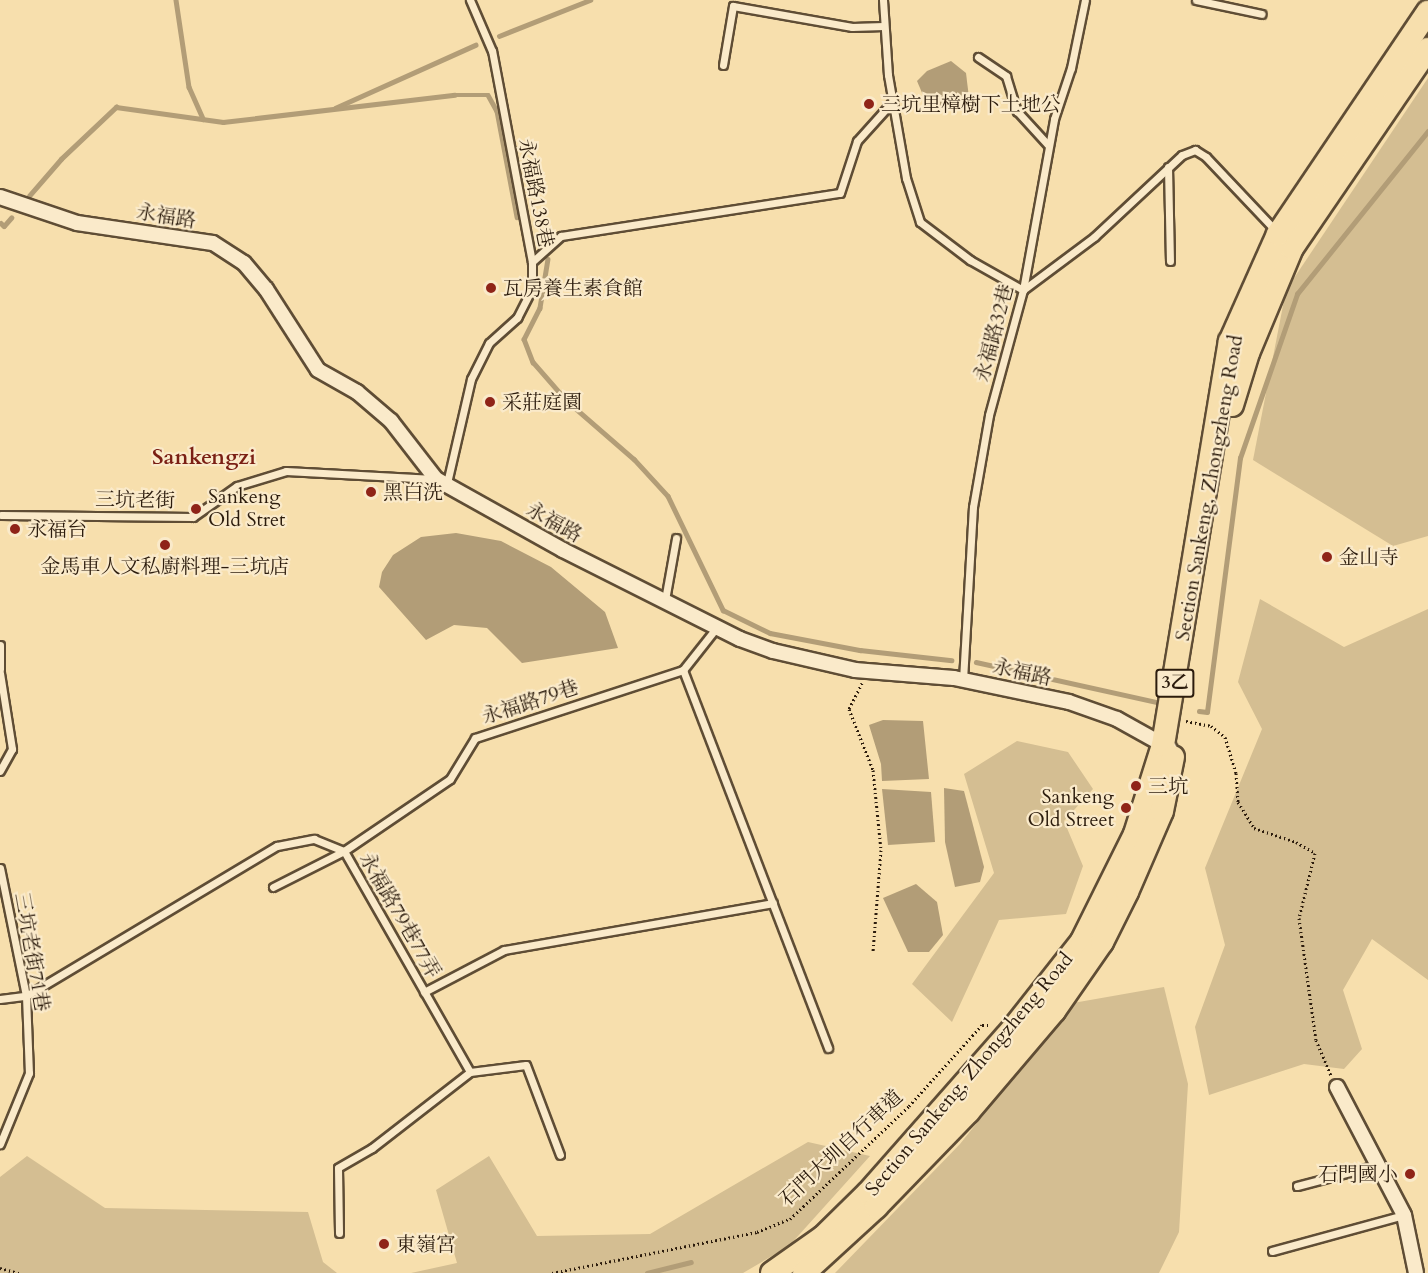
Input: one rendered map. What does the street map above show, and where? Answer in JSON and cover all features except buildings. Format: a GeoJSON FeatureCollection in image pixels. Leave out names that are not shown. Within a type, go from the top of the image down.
{"type":"FeatureCollection","features":[{"type":"Feature","properties":{"kind":"main road","name":"Section Sankeng, Zhongzheng Road"},"geometry":{"type":"LineString","coordinates":[[804,1273],[876,1207],[968,1112],[1054,1011],[1101,942],[1127,892],[1162,811],[1169,747],[1230,342],[1285,241],[1428,12]]}},
{"type":"Feature","properties":{"kind":"main road","name":"Section Sankeng, Zhongzheng Road"},"geometry":{"type":"LineString","coordinates":[[772,1273],[823,1237],[868,1193],[1016,1025],[1082,941],[1135,834],[1182,720],[1233,403],[1285,241],[1428,50]]}},
{"type":"Feature","properties":{"kind":"street","name":"永福路"},"geometry":{"type":"LineString","coordinates":[[2,202],[77,223],[213,243],[244,263],[266,289],[318,370],[357,393],[391,421],[442,481],[563,550],[717,627],[773,651],[868,671],[963,680],[1069,702],[1117,719],[1169,747]]}},
{"type":"Feature","properties":{"kind":"street"},"geometry":{"type":"LineString","coordinates":[[1337,1087],[1404,1215],[1416,1273]]}},
{"type":"Feature","properties":{"kind":"lane","name":"永福路138巷"},"geometry":{"type":"LineString","coordinates":[[442,481],[471,379],[489,343],[517,318],[532,289],[532,262],[492,51],[470,0]]}},
{"type":"Feature","properties":{"kind":"lane"},"geometry":{"type":"LineString","coordinates":[[883,0],[893,101],[906,178],[921,222],[970,260],[1023,290],[1094,237],[1182,155],[1196,150],[1206,157],[1285,241]]}},
{"type":"Feature","properties":{"kind":"lane","name":"永福路32巷"},"geometry":{"type":"LineString","coordinates":[[963,680],[973,507],[989,415],[1023,290],[1049,146],[1085,0]]}},
{"type":"Feature","properties":{"kind":"lane"},"geometry":{"type":"LineString","coordinates":[[1196,0],[1262,14]]}},
{"type":"Feature","properties":{"kind":"lane"},"geometry":{"type":"LineString","coordinates":[[723,64],[733,6],[852,27],[884,26]]}},
{"type":"Feature","properties":{"kind":"lane"},"geometry":{"type":"LineString","coordinates":[[978,57],[1006,76],[1017,111],[1049,146]]}},
{"type":"Feature","properties":{"kind":"lane"},"geometry":{"type":"LineString","coordinates":[[532,262],[561,236],[840,194],[857,141],[893,101]]}},
{"type":"Feature","properties":{"kind":"lane"},"geometry":{"type":"LineString","coordinates":[[1168,167],[1170,261]]}},
{"type":"Feature","properties":{"kind":"lane","name":"三坑老街"},"geometry":{"type":"LineString","coordinates":[[1,515],[193,517],[237,486],[286,471],[442,481]]}},
{"type":"Feature","properties":{"kind":"lane"},"geometry":{"type":"LineString","coordinates":[[0,508],[0,519]]}},
{"type":"Feature","properties":{"kind":"lane"},"geometry":{"type":"LineString","coordinates":[[664,600],[676,538]]}},
{"type":"Feature","properties":{"kind":"lane"},"geometry":{"type":"LineString","coordinates":[[717,627],[683,670],[828,1048]]}},
{"type":"Feature","properties":{"kind":"lane"},"geometry":{"type":"LineString","coordinates":[[0,645],[0,671],[12,749],[0,771]]}},
{"type":"Feature","properties":{"kind":"lane","name":"永福路79巷"},"geometry":{"type":"LineString","coordinates":[[273,887],[344,851],[450,779],[475,738],[683,670]]}},
{"type":"Feature","properties":{"kind":"lane","name":"永福路79巷77弄"},"geometry":{"type":"LineString","coordinates":[[0,999],[26,996],[277,846],[314,839],[344,851],[470,1072]]}},
{"type":"Feature","properties":{"kind":"lane","name":"三坑老街71巷"},"geometry":{"type":"LineString","coordinates":[[0,868],[26,996],[29,1073],[0,1144]]}},
{"type":"Feature","properties":{"kind":"lane"},"geometry":{"type":"LineString","coordinates":[[424,992],[504,950],[773,903]]}},
{"type":"Feature","properties":{"kind":"lane"},"geometry":{"type":"LineString","coordinates":[[339,1233],[338,1168],[372,1148],[470,1072],[526,1065],[560,1155]]}},
{"type":"Feature","properties":{"kind":"lane"},"geometry":{"type":"LineString","coordinates":[[1297,1186],[1377,1165]]}},
{"type":"Feature","properties":{"kind":"lane"},"geometry":{"type":"LineString","coordinates":[[1272,1251],[1404,1215]]}},
{"type":"Feature","properties":{"kind":"path"},"geometry":{"type":"LineString","coordinates":[[868,671],[849,709],[874,782],[881,850],[873,951]]}},
{"type":"Feature","properties":{"kind":"path"},"geometry":{"type":"LineString","coordinates":[[1182,720],[1211,726],[1225,737],[1236,773],[1238,802],[1254,828],[1296,842],[1315,854],[1299,918],[1316,1040],[1337,1087]]}},
{"type":"Feature","properties":{"kind":"path","name":"石門大圳自行車道"},"geometry":{"type":"LineString","coordinates":[[552,1273],[757,1232],[790,1219],[909,1106],[982,1025],[1016,1025]]}},
{"type":"Feature","properties":{"kind":"path"},"geometry":{"type":"LineString","coordinates":[[0,1268],[19,1273]]}},
{"type":"Feature","properties":{"kind":"shaded area"},"geometry":{"type":"Polygon","coordinates":[[[951,61],[966,73],[969,98],[931,114],[917,81],[927,71],[951,61]]]}},
{"type":"Feature","properties":{"kind":"shaded area"},"geometry":{"type":"Polygon","coordinates":[[[1428,78],[1428,536],[1393,546],[1253,460],[1286,290],[1428,78]]]}},
{"type":"Feature","properties":{"kind":"shaded area"},"geometry":{"type":"Polygon","coordinates":[[[456,533],[501,541],[551,567],[605,612],[618,648],[522,663],[487,628],[454,625],[426,640],[379,587],[382,572],[393,555],[421,537],[456,533]]]}},
{"type":"Feature","properties":{"kind":"shaded area"},"geometry":{"type":"Polygon","coordinates":[[[1260,599],[1344,647],[1428,609],[1428,980],[1372,939],[1343,990],[1362,1049],[1344,1069],[1304,1064],[1209,1095],[1195,1027],[1225,945],[1205,868],[1262,729],[1238,682],[1260,599]]]}},
{"type":"Feature","properties":{"kind":"shaded area"},"geometry":{"type":"Polygon","coordinates":[[[883,720],[923,721],[929,779],[882,781],[881,764],[869,725],[883,720]]]}},
{"type":"Feature","properties":{"kind":"shaded area"},"geometry":{"type":"Polygon","coordinates":[[[1017,741],[1068,752],[1093,789],[1064,821],[1083,866],[1066,914],[999,920],[952,1022],[912,984],[994,873],[964,774],[1017,741]]]}},
{"type":"Feature","properties":{"kind":"shaded area"},"geometry":{"type":"Polygon","coordinates":[[[944,788],[964,791],[984,867],[980,882],[955,887],[945,842],[944,788]]]}},
{"type":"Feature","properties":{"kind":"shaded area"},"geometry":{"type":"Polygon","coordinates":[[[882,789],[931,792],[935,842],[888,845],[882,789]]]}},
{"type":"Feature","properties":{"kind":"shaded area"},"geometry":{"type":"Polygon","coordinates":[[[916,884],[937,902],[943,935],[929,952],[908,952],[883,898],[916,884]]]}},
{"type":"Feature","properties":{"kind":"shaded area"},"geometry":{"type":"Polygon","coordinates":[[[1164,987],[1188,1084],[1179,1232],[1159,1273],[835,1273],[960,1144],[1073,1003],[1164,987]]]}},
{"type":"Feature","properties":{"kind":"shaded area"},"geometry":{"type":"Polygon","coordinates":[[[808,1142],[870,1156],[789,1246],[743,1273],[411,1273],[457,1263],[436,1190],[489,1156],[537,1236],[650,1234],[808,1142]]]}},
{"type":"Feature","properties":{"kind":"shaded area"},"geometry":{"type":"Polygon","coordinates":[[[27,1156],[105,1208],[308,1212],[323,1262],[337,1273],[0,1273],[0,1177],[27,1156]]]}},
{"type":"Feature","properties":{"kind":"waterway"},"geometry":{"type":"LineString","coordinates":[[176,0],[189,87],[203,119]]}},
{"type":"Feature","properties":{"kind":"waterway"},"geometry":{"type":"LineString","coordinates":[[499,36],[590,0]]}},
{"type":"Feature","properties":{"kind":"waterway"},"geometry":{"type":"LineString","coordinates":[[335,108],[475,45]]}},
{"type":"Feature","properties":{"kind":"waterway"},"geometry":{"type":"LineString","coordinates":[[29,196],[61,159],[116,107],[223,122],[454,95],[488,95],[497,111],[517,217]]}},
{"type":"Feature","properties":{"kind":"waterway"},"geometry":{"type":"LineString","coordinates":[[1199,711],[1207,712],[1240,458],[1297,294],[1428,131]]}},
{"type":"Feature","properties":{"kind":"waterway"},"geometry":{"type":"LineString","coordinates":[[1,223],[4,226],[11,218]]}},
{"type":"Feature","properties":{"kind":"waterway"},"geometry":{"type":"LineString","coordinates":[[548,259],[540,308],[524,339],[533,362],[567,401],[634,459],[668,496],[723,610],[770,633],[860,650],[951,660]]}},
{"type":"Feature","properties":{"kind":"waterway"},"geometry":{"type":"LineString","coordinates":[[976,662],[1157,702]]}},
{"type":"Feature","properties":{"kind":"waterway"},"geometry":{"type":"LineString","coordinates":[[647,1273],[691,1262]]}},
{"type":"Feature","properties":{"kind":"place","name":"三坑里樟樹下土地公"},"geometry":{"type":"Point","coordinates":[869,104]}},
{"type":"Feature","properties":{"kind":"place","name":"瓦房養生素食館"},"geometry":{"type":"Point","coordinates":[491,288]}},
{"type":"Feature","properties":{"kind":"place","name":"采莊庭園"},"geometry":{"type":"Point","coordinates":[490,402]}},
{"type":"Feature","properties":{"kind":"place","name":"黑白洗"},"geometry":{"type":"Point","coordinates":[371,492]}},
{"type":"Feature","properties":{"kind":"place","name":"Sankeng Old Stret"},"geometry":{"type":"Point","coordinates":[196,509]}},
{"type":"Feature","properties":{"kind":"place","name":"永福台"},"geometry":{"type":"Point","coordinates":[15,529]}},
{"type":"Feature","properties":{"kind":"place","name":"金馬車人文私廚料理-三坑店"},"geometry":{"type":"Point","coordinates":[165,545]}},
{"type":"Feature","properties":{"kind":"place","name":"金山寺"},"geometry":{"type":"Point","coordinates":[1327,557]}},
{"type":"Feature","properties":{"kind":"place","name":"三坑"},"geometry":{"type":"Point","coordinates":[1136,786]}},
{"type":"Feature","properties":{"kind":"place","name":"Sankeng Old Street"},"geometry":{"type":"Point","coordinates":[1126,808]}},
{"type":"Feature","properties":{"kind":"place","name":"石門國小"},"geometry":{"type":"Point","coordinates":[1410,1174]}},
{"type":"Feature","properties":{"kind":"place","name":"東嶺宮"},"geometry":{"type":"Point","coordinates":[384,1244]}},
{"type":"Feature","properties":{"kind":"district","name":"Sankengzi"},"geometry":{"type":"Point","coordinates":[204,458]}}]}
